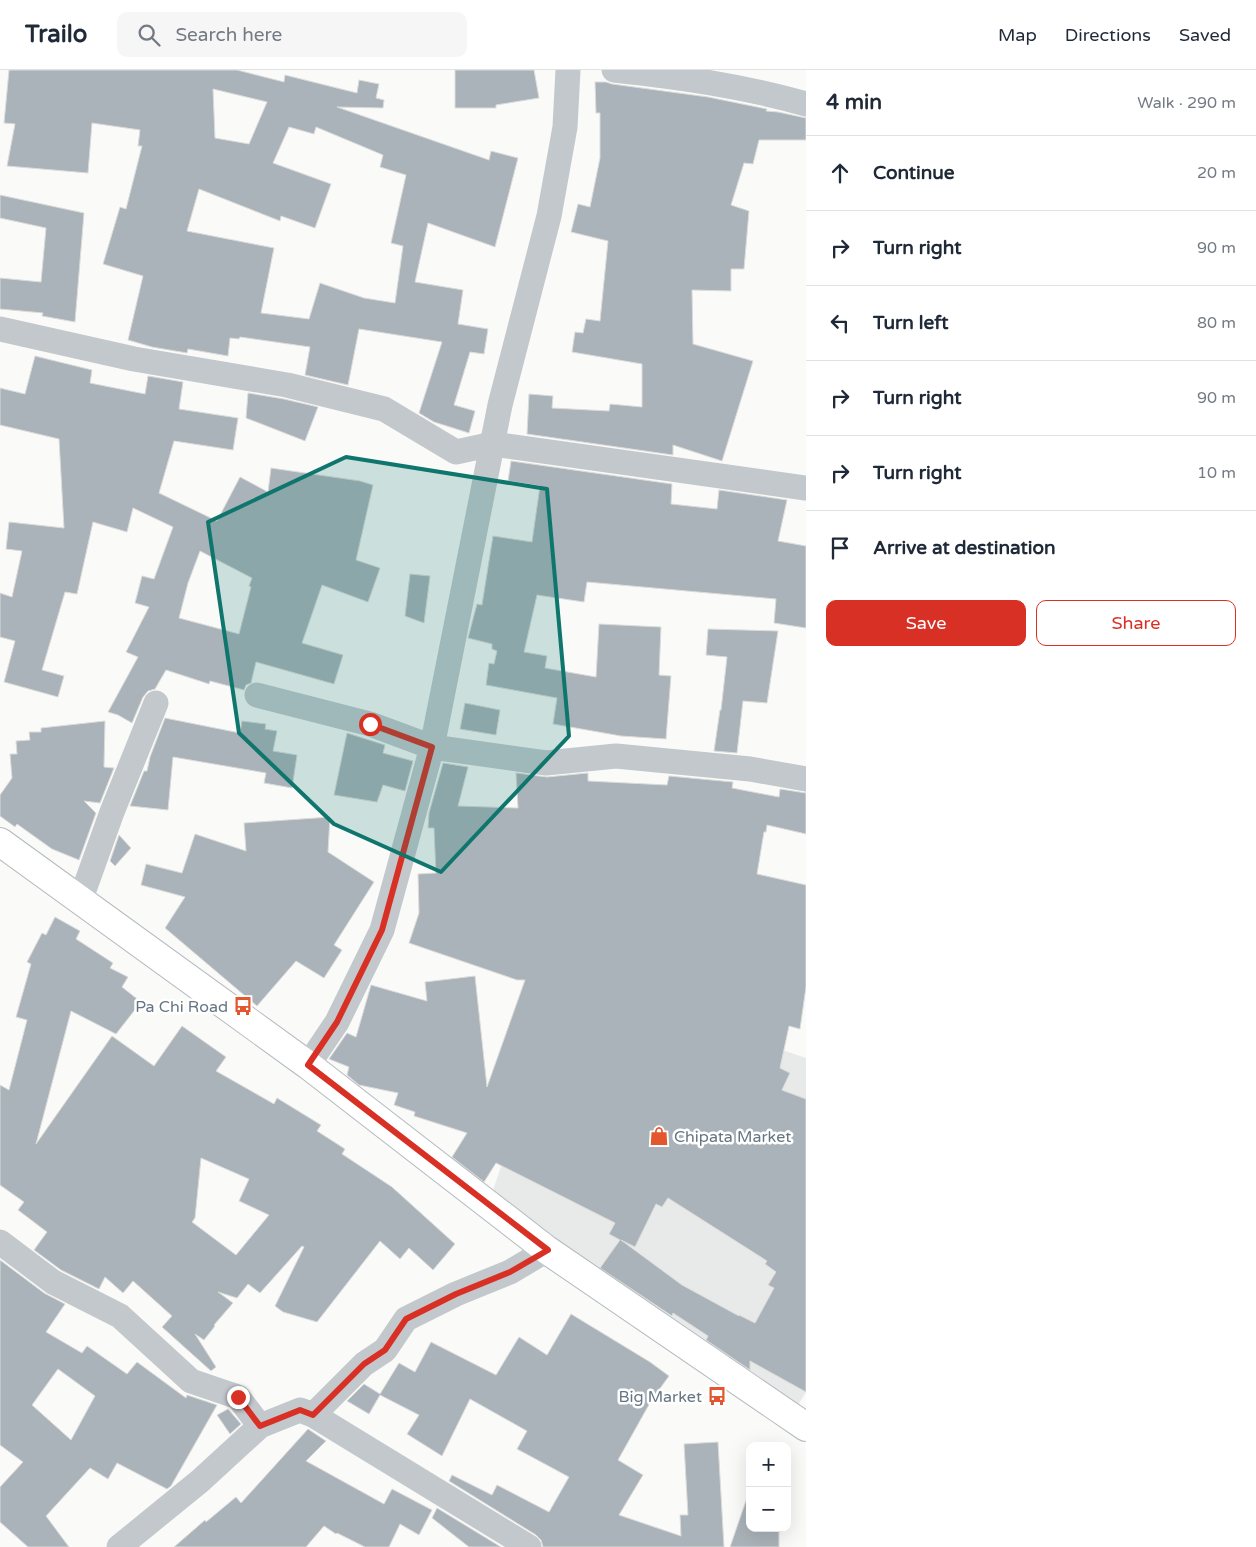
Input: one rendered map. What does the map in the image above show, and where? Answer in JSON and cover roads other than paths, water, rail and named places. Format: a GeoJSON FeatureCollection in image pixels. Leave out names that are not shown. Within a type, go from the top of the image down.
{"type":"FeatureCollection","features":[{"type":"Feature","properties":{"kind":"street"},"geometry":{"type":"LineString","coordinates":[[308,1065],[337,1022],[382,930],[432,747],[500,405],[548,216],[565,127],[568,70]]}},
{"type":"Feature","properties":{"kind":"street"},"geometry":{"type":"LineString","coordinates":[[614,70],[668,75],[766,92],[806,104]]}},
{"type":"Feature","properties":{"kind":"street"},"geometry":{"type":"LineString","coordinates":[[0,329],[134,359],[287,385],[384,409],[456,452],[493,444],[806,488]]}},
{"type":"Feature","properties":{"kind":"street"},"geometry":{"type":"LineString","coordinates":[[257,694],[370,724],[432,747],[546,763],[616,756],[750,769],[806,779]]}},
{"type":"Feature","properties":{"kind":"street"},"geometry":{"type":"LineString","coordinates":[[80,901],[112,812],[156,703]]}},
{"type":"Feature","properties":{"kind":"street"},"geometry":{"type":"LineString","coordinates":[[0,842],[308,1065],[548,1250],[806,1427]]}},
{"type":"Feature","properties":{"kind":"street"},"geometry":{"type":"LineString","coordinates":[[0,1242],[53,1282],[120,1316],[191,1381],[238,1397],[260,1426]]}},
{"type":"Feature","properties":{"kind":"street"},"geometry":{"type":"LineString","coordinates":[[313,1415],[364,1364],[385,1350],[406,1319],[456,1294],[510,1272],[548,1250]]}},
{"type":"Feature","properties":{"kind":"street"},"geometry":{"type":"LineString","coordinates":[[119,1547],[200,1481],[260,1426],[300,1410],[313,1415],[529,1547]]}},
{"type":"Feature","properties":{"kind":"place","name":"Pa Chi Road"},"geometry":{"type":"Point","coordinates":[243,1006]}},
{"type":"Feature","properties":{"kind":"place","name":"Chipata Market"},"geometry":{"type":"Point","coordinates":[659,1136]}},
{"type":"Feature","properties":{"kind":"place","name":"Big Market"},"geometry":{"type":"Point","coordinates":[717,1396]}}]}
